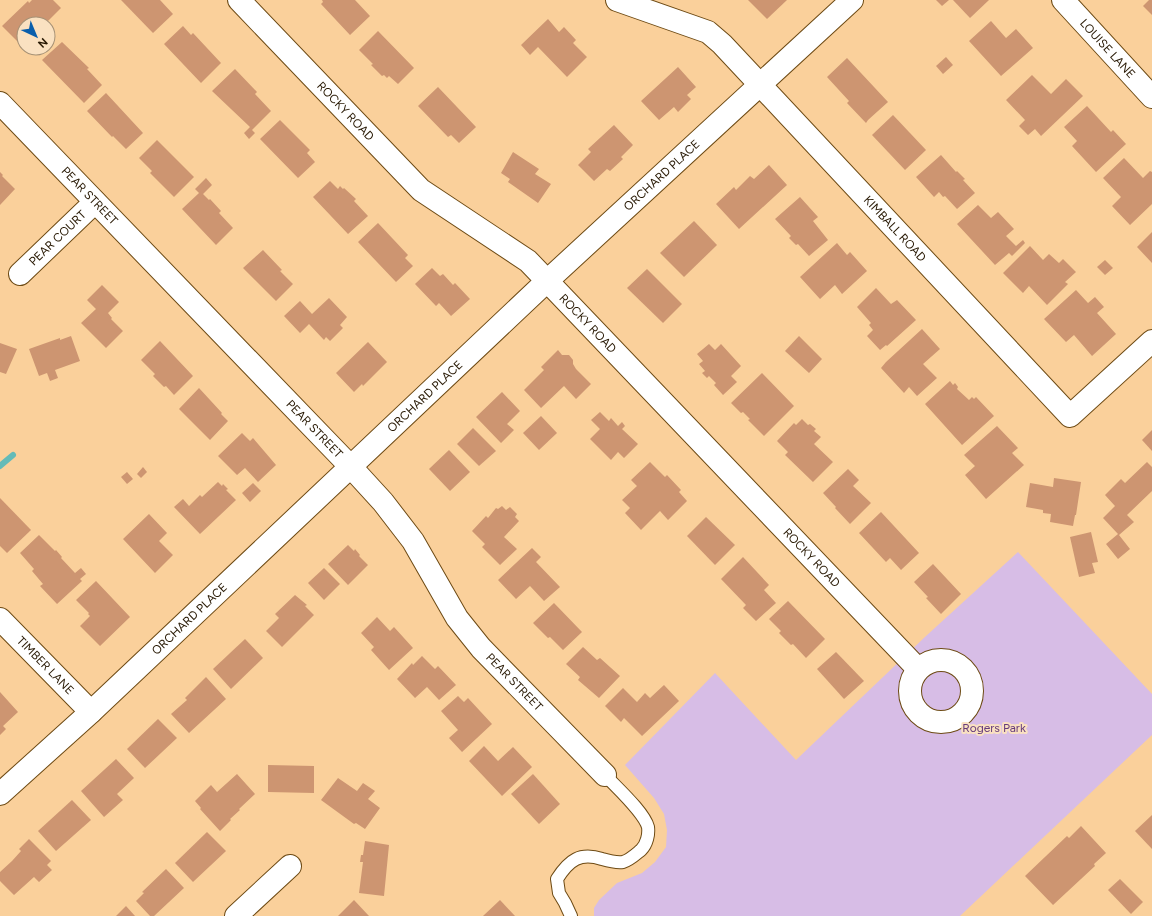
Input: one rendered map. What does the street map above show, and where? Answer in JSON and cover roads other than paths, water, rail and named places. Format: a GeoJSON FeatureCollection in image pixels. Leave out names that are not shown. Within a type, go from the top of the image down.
{"type":"FeatureCollection","features":[{"type":"Feature","properties":{"kind":"street","name":"ROCKY ROAD"},"geometry":{"type":"LineString","coordinates":[[239,0],[421,190],[528,261],[918,669]]}},
{"type":"Feature","properties":{"kind":"street","name":"KIMBALL ROAD"},"geometry":{"type":"LineString","coordinates":[[617,0],[708,32],[722,44],[1070,416],[1152,341]]}},
{"type":"Feature","properties":{"kind":"street","name":"ORCHARD PLACE"},"geometry":{"type":"LineString","coordinates":[[0,794],[91,712],[547,282],[852,0]]}},
{"type":"Feature","properties":{"kind":"street","name":"LOUISE LANE"},"geometry":{"type":"LineString","coordinates":[[1063,0],[1152,97]]}},
{"type":"Feature","properties":{"kind":"street","name":"PEAR STREET"},"geometry":{"type":"LineString","coordinates":[[0,103],[352,467],[384,502],[413,541],[457,618],[481,648],[605,775]]}},
{"type":"Feature","properties":{"kind":"street","name":"PEAR COURT"},"geometry":{"type":"LineString","coordinates":[[20,274],[95,202]]}},
{"type":"Feature","properties":{"kind":"street","name":"TIMBER LANE"},"geometry":{"type":"LineString","coordinates":[[0,619],[91,712]]}},
{"type":"Feature","properties":{"kind":"street"},"geometry":{"type":"LineString","coordinates":[[236,916],[290,866]]}},
{"type":"Feature","properties":{"kind":"lane"},"geometry":{"type":"LineString","coordinates":[[570,916],[559,893],[558,879],[570,862],[582,857],[592,856],[613,862],[623,862],[634,856],[644,847],[648,838],[648,827],[641,814],[605,775]]}},
{"type":"Feature","properties":{"kind":"waterway"},"geometry":{"type":"LineString","coordinates":[[0,466],[13,455]]}},
{"type":"Feature","properties":{"kind":"park label","name":"Rogers Park"},"geometry":{"type":"Point","coordinates":[994,728]}}]}
